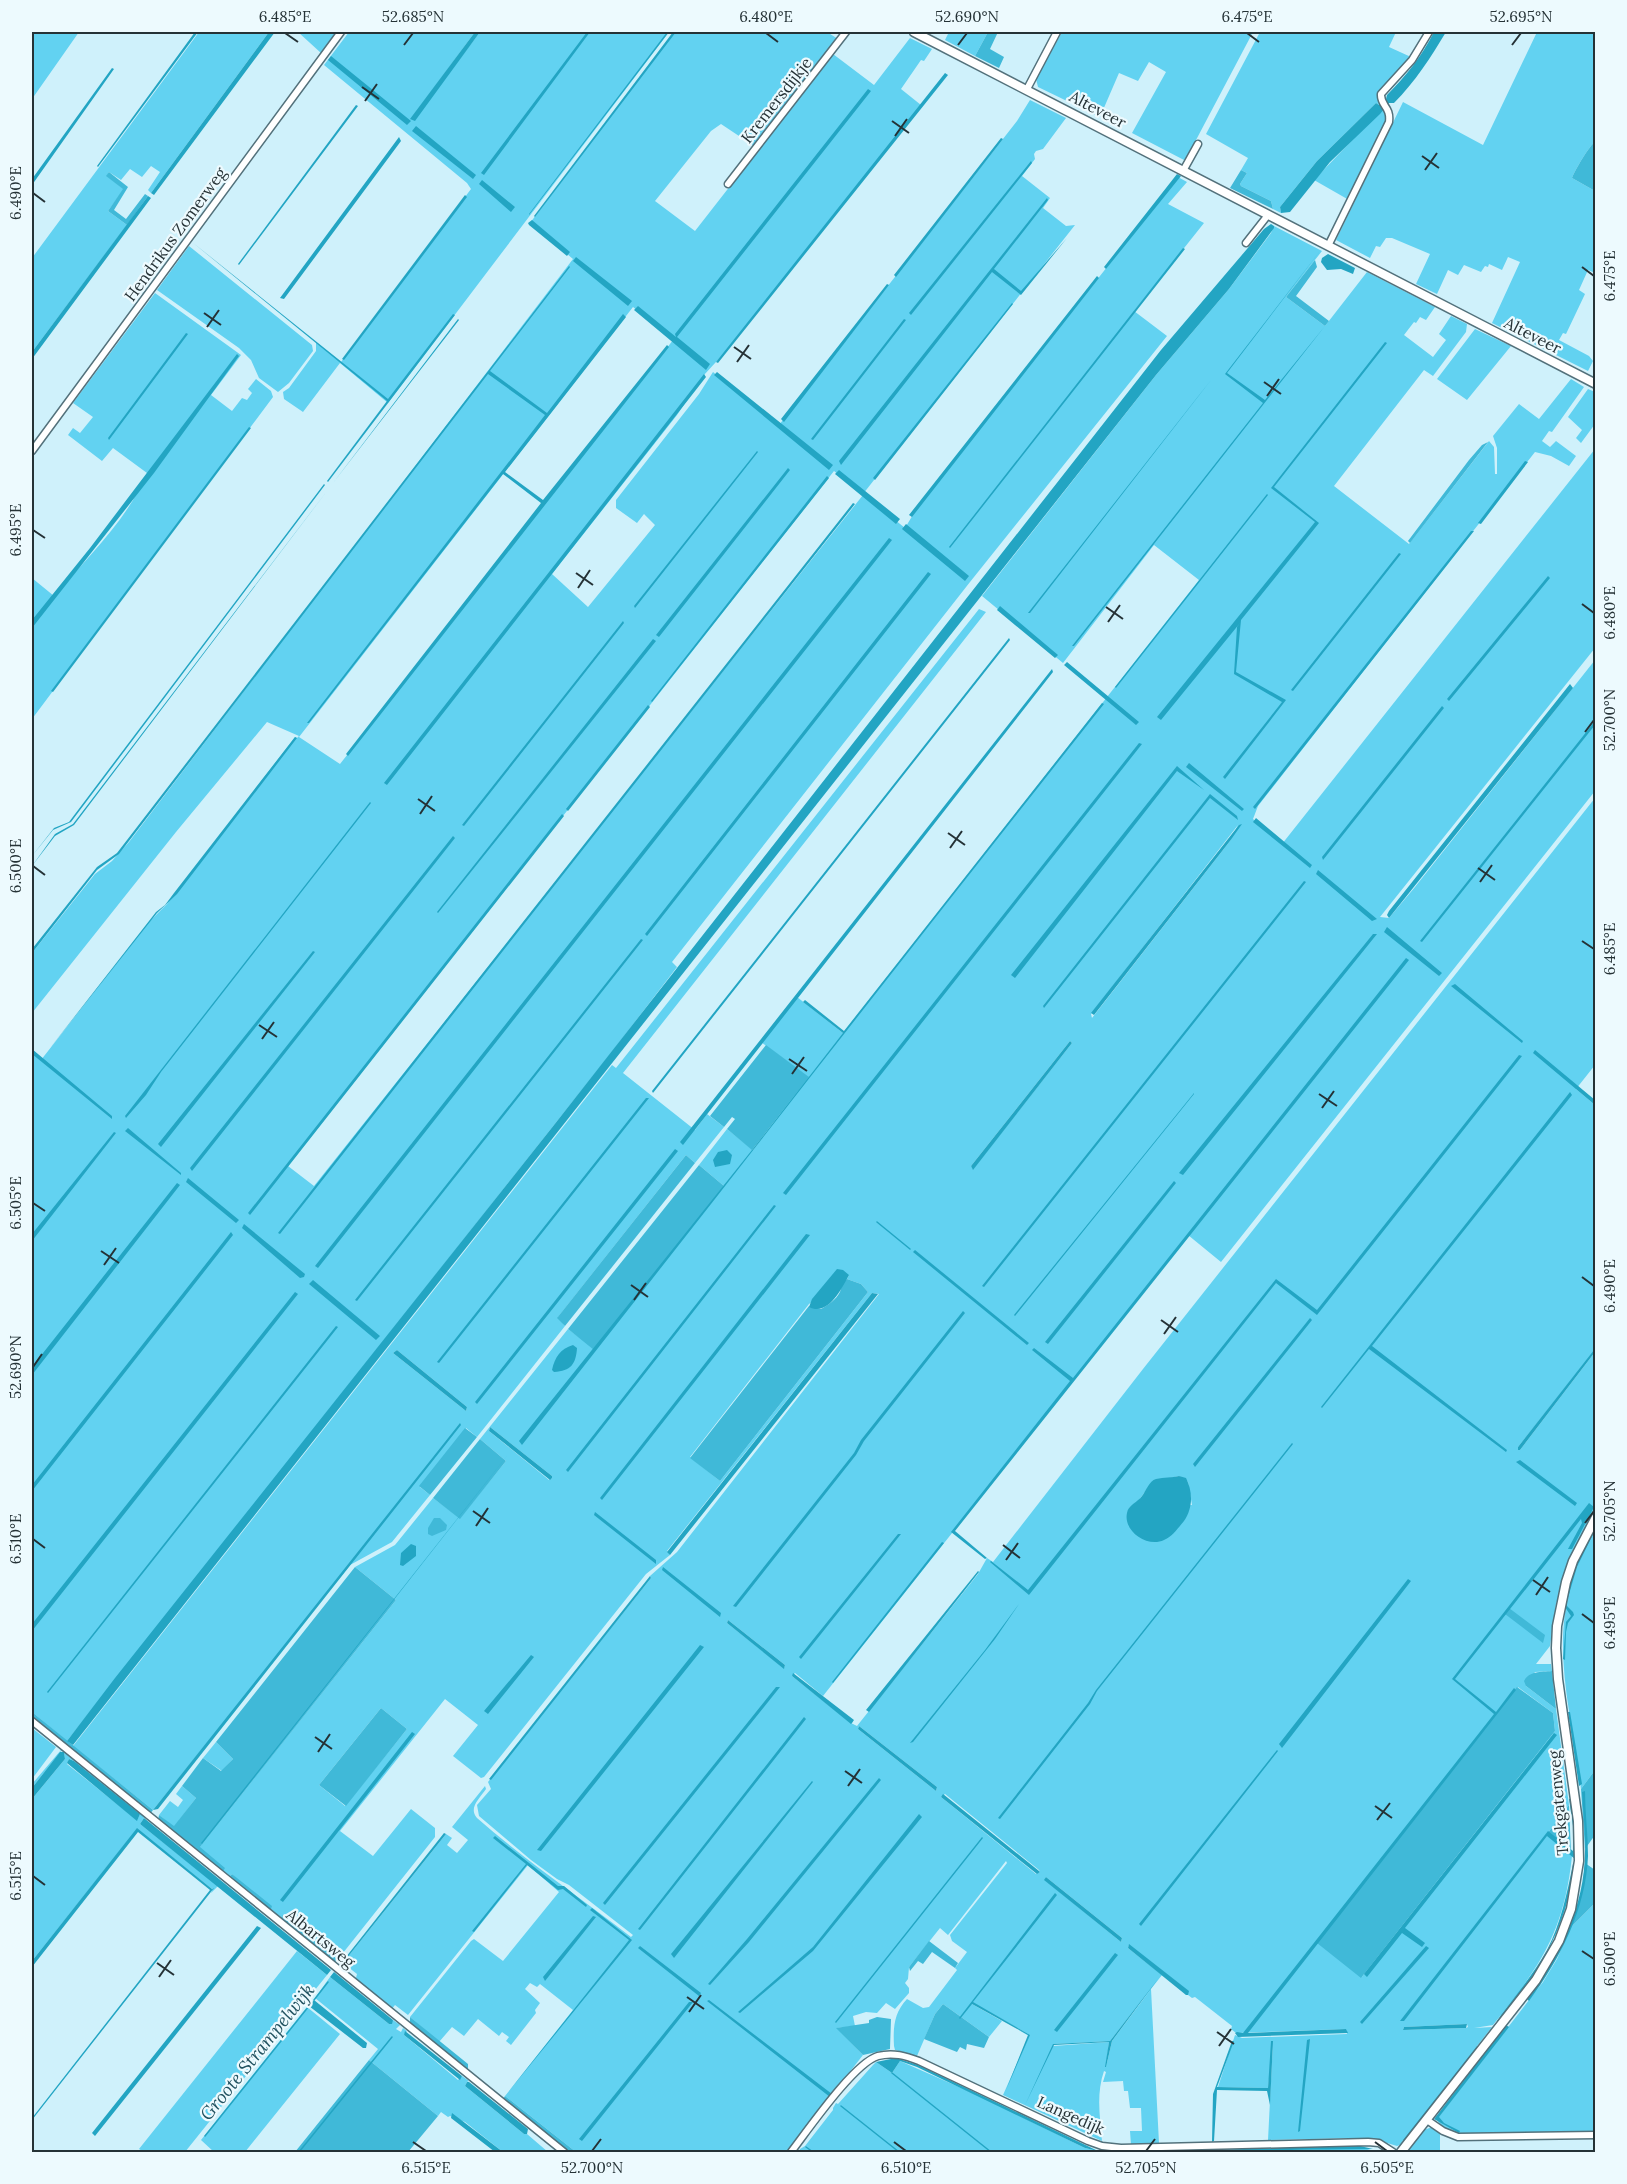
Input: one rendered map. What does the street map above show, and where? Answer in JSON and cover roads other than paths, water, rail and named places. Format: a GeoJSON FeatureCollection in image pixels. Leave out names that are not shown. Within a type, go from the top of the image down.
{"type":"FeatureCollection","features":[{"type":"Feature","properties":{"kind":"street","name":"Hendrikus Zomerweg"},"geometry":{"type":"LineString","coordinates":[[32,452],[341,32]]}},
{"type":"Feature","properties":{"kind":"street","name":"Kremersdijkje"},"geometry":{"type":"LineString","coordinates":[[728,184],[846,32]]}},
{"type":"Feature","properties":{"kind":"street","name":"Alteveer"},"geometry":{"type":"LineString","coordinates":[[914,32],[1596,384]]}},
{"type":"Feature","properties":{"kind":"street"},"geometry":{"type":"LineString","coordinates":[[1027,89],[1057,32]]}},
{"type":"Feature","properties":{"kind":"street"},"geometry":{"type":"LineString","coordinates":[[1328,246],[1387,128],[1390,114],[1382,101],[1381,94],[1417,53],[1429,32]]}},
{"type":"Feature","properties":{"kind":"street"},"geometry":{"type":"LineString","coordinates":[[1183,171],[1198,144]]}},
{"type":"Feature","properties":{"kind":"street"},"geometry":{"type":"LineString","coordinates":[[1245,243],[1268,215]]}},
{"type":"Feature","properties":{"kind":"street","name":"Trekgatenweg"},"geometry":{"type":"LineString","coordinates":[[1427,2120],[1536,1980],[1559,1941],[1571,1909],[1579,1861],[1578,1821],[1558,1679],[1557,1626],[1573,1561],[1596,1517]]}},
{"type":"Feature","properties":{"kind":"street","name":"Albartsweg"},"geometry":{"type":"LineString","coordinates":[[32,1721],[564,2152]]}},
{"type":"Feature","properties":{"kind":"street","name":"Langedijk"},"geometry":{"type":"LineString","coordinates":[[790,2152],[861,2067],[878,2056],[895,2054],[920,2061],[1088,2142],[1102,2146],[1121,2148],[1368,2142],[1379,2144],[1393,2152]]}},
{"type":"Feature","properties":{"kind":"street"},"geometry":{"type":"LineString","coordinates":[[1401,2152],[1427,2120],[1443,2132],[1458,2136],[1596,2134]]}},
{"type":"Feature","properties":{"kind":"waterway"},"geometry":{"type":"LineString","coordinates":[[877,1222],[910,1249]]}},
{"type":"Feature","properties":{"kind":"waterway","name":"Groote Strampelwijk"},"geometry":{"type":"LineString","coordinates":[[314,2000],[328,1982]]}},
{"type":"Feature","properties":{"kind":"waterway","name":"Groote Strampelwijk"},"geometry":{"type":"LineString","coordinates":[[205,2136],[309,2006]]}},
{"type":"Feature","properties":{"kind":"waterway"},"geometry":{"type":"LineString","coordinates":[[299,2152],[392,2037]]}},
{"type":"Feature","properties":{"kind":"waterway"},"geometry":{"type":"LineString","coordinates":[[892,2073],[991,2152]]}},
{"type":"Feature","properties":{"kind":"waterway"},"geometry":{"type":"LineString","coordinates":[[841,2106],[899,2152]]}},
{"type":"Feature","properties":{"kind":"waterway"},"geometry":{"type":"LineString","coordinates":[[806,2147],[813,2152]]}}]}
